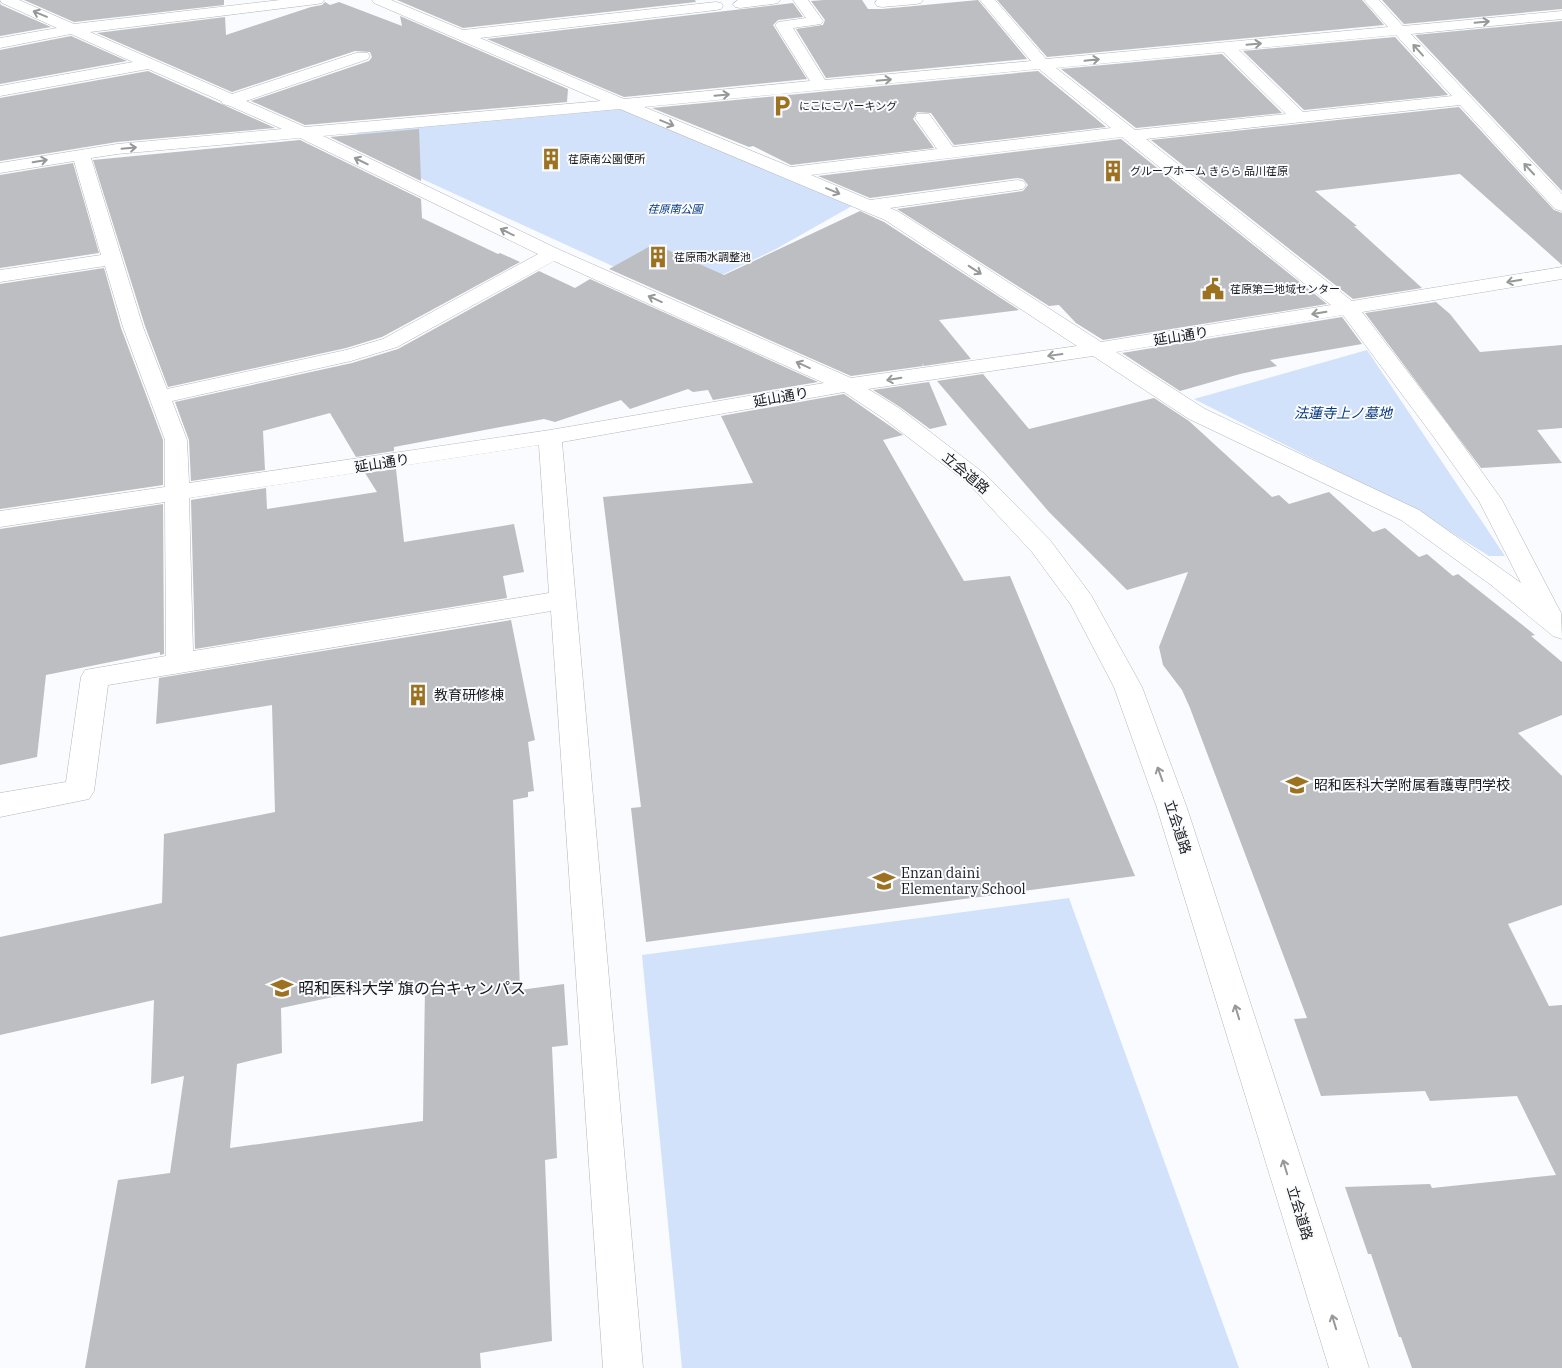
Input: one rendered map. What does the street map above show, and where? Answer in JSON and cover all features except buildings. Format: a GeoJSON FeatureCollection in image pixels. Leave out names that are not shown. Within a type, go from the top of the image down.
{"type":"FeatureCollection","features":[{"type":"Feature","properties":{"kind":"street","name":"立会道路"},"geometry":{"type":"LineString","coordinates":[[7,0],[152,63],[553,254],[848,385],[891,413],[977,479],[1041,546],[1082,601],[1128,686],[1172,808],[1349,1368]]}},
{"type":"Feature","properties":{"kind":"street"},"geometry":{"type":"LineString","coordinates":[[0,43],[74,29],[317,0]]}},
{"type":"Feature","properties":{"kind":"street"},"geometry":{"type":"LineString","coordinates":[[379,0],[622,104],[892,216],[1198,414],[1410,514],[1500,579],[1556,624]]}},
{"type":"Feature","properties":{"kind":"street"},"geometry":{"type":"LineString","coordinates":[[740,4],[773,0]]}},
{"type":"Feature","properties":{"kind":"street"},"geometry":{"type":"LineString","coordinates":[[800,0],[816,21],[783,25],[821,86]]}},
{"type":"Feature","properties":{"kind":"street"},"geometry":{"type":"LineString","coordinates":[[882,3],[916,0]]}},
{"type":"Feature","properties":{"kind":"street"},"geometry":{"type":"LineString","coordinates":[[988,0],[1043,65],[1348,309],[1441,431],[1490,500],[1556,624]]}},
{"type":"Feature","properties":{"kind":"street"},"geometry":{"type":"LineString","coordinates":[[1371,0],[1562,205]]}},
{"type":"Feature","properties":{"kind":"street"},"geometry":{"type":"LineString","coordinates":[[461,35],[716,6]]}},
{"type":"Feature","properties":{"kind":"street"},"geometry":{"type":"LineString","coordinates":[[0,168],[117,149],[821,86],[1399,29],[1562,15]]}},
{"type":"Feature","properties":{"kind":"street"},"geometry":{"type":"LineString","coordinates":[[1227,47],[1299,117]]}},
{"type":"Feature","properties":{"kind":"street"},"geometry":{"type":"LineString","coordinates":[[230,101],[362,56]]}},
{"type":"Feature","properties":{"kind":"street"},"geometry":{"type":"LineString","coordinates":[[0,91],[152,63]]}},
{"type":"Feature","properties":{"kind":"street"},"geometry":{"type":"LineString","coordinates":[[789,172],[1129,133],[1463,100]]}},
{"type":"Feature","properties":{"kind":"street"},"geometry":{"type":"LineString","coordinates":[[923,118],[949,153]]}},
{"type":"Feature","properties":{"kind":"street"},"geometry":{"type":"LineString","coordinates":[[81,155],[133,327],[176,440],[180,662]]}},
{"type":"Feature","properties":{"kind":"street"},"geometry":{"type":"LineString","coordinates":[[867,206],[1018,185]]}},
{"type":"Feature","properties":{"kind":"street"},"geometry":{"type":"LineString","coordinates":[[160,397],[351,355],[390,343],[553,254]]}},
{"type":"Feature","properties":{"kind":"street"},"geometry":{"type":"LineString","coordinates":[[0,276],[112,259]]}},
{"type":"Feature","properties":{"kind":"street","name":"延山通り"},"geometry":{"type":"LineString","coordinates":[[0,519],[550,437],[848,385],[1098,349],[1562,273]]}},
{"type":"Feature","properties":{"kind":"street"},"geometry":{"type":"LineString","coordinates":[[550,437],[623,1368]]}},
{"type":"Feature","properties":{"kind":"street"},"geometry":{"type":"LineString","coordinates":[[0,805],[79,791],[95,677],[562,600]]}},
{"type":"Feature","properties":{"kind":"green space","name":"荏原南公園"},"geometry":{"type":"Polygon","coordinates":[[[622,104],[859,202],[776,249],[678,296],[348,145],[358,133],[622,104]]]}},
{"type":"Feature","properties":{"kind":"green space","name":"法蓮寺上ノ墓地"},"geometry":{"type":"Polygon","coordinates":[[[1367,350],[1505,556],[1489,556],[1415,510],[1194,399],[1367,350]]]}},
{"type":"Feature","properties":{"kind":"green space"},"geometry":{"type":"Polygon","coordinates":[[[1069,898],[1239,1368],[682,1368],[642,955],[1069,898]]]}},
{"type":"Feature","properties":{"kind":"place","name":"にこにこパーキング"},"geometry":{"type":"Point","coordinates":[782,106]}},
{"type":"Feature","properties":{"kind":"place","name":"荏原南公園便所"},"geometry":{"type":"Point","coordinates":[551,159]}},
{"type":"Feature","properties":{"kind":"place","name":"グループホーム きらら 品川荏原"},"geometry":{"type":"Point","coordinates":[1113,171]}},
{"type":"Feature","properties":{"kind":"place","name":"荏原雨水調整池"},"geometry":{"type":"Point","coordinates":[658,257]}},
{"type":"Feature","properties":{"kind":"place","name":"荏原第二地域センター"},"geometry":{"type":"Point","coordinates":[1213,289]}},
{"type":"Feature","properties":{"kind":"place","name":"教育研修棟"},"geometry":{"type":"Point","coordinates":[418,695]}},
{"type":"Feature","properties":{"kind":"place","name":"昭和医科大学附属看護専門学校"},"geometry":{"type":"Point","coordinates":[1297,785]}},
{"type":"Feature","properties":{"kind":"place","name":"Enzan daini Elementary School"},"geometry":{"type":"Point","coordinates":[884,881]}},
{"type":"Feature","properties":{"kind":"place","name":"昭和医科大学 旗の台キャンパス"},"geometry":{"type":"Point","coordinates":[282,988]}}]}
